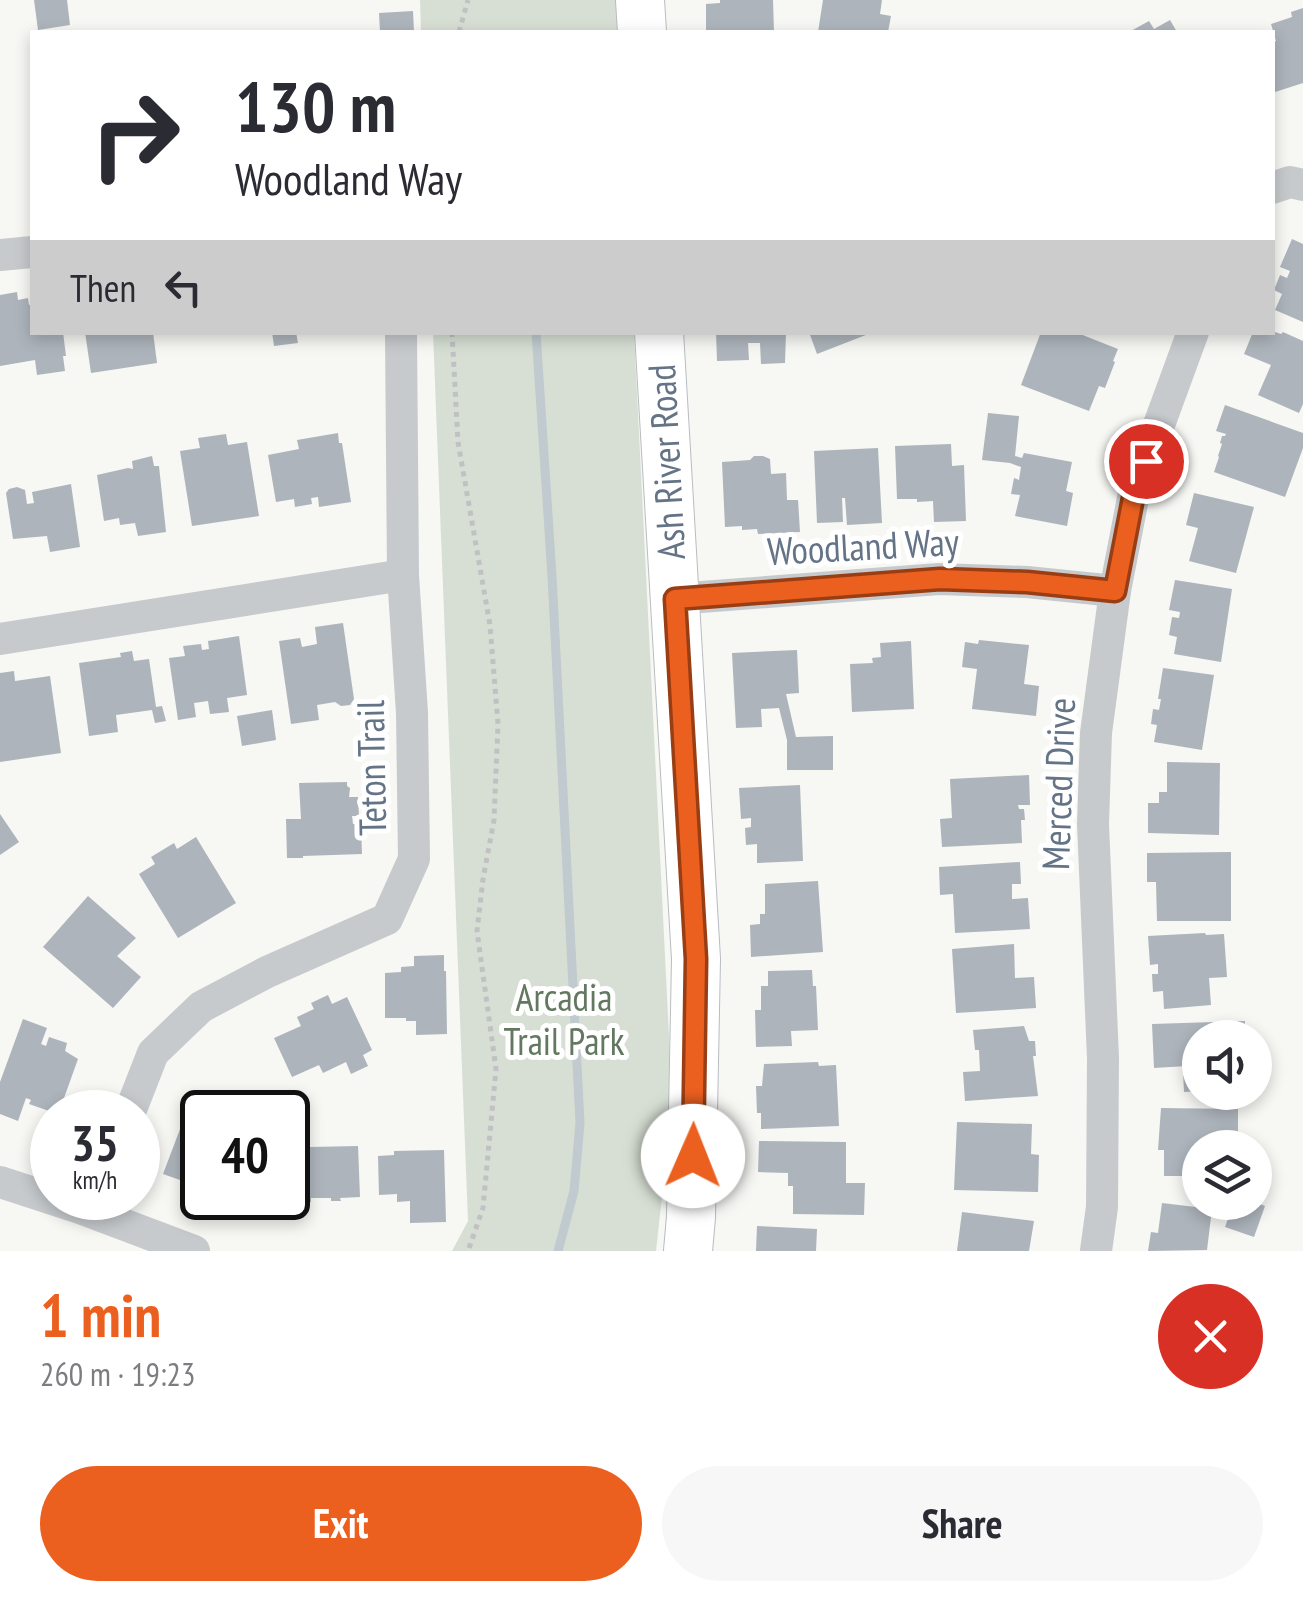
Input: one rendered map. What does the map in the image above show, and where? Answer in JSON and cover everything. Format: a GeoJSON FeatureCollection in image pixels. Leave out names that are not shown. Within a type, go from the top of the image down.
{"type":"FeatureCollection","features":[{"type":"Feature","properties":{"kind":"street"},"geometry":{"type":"LineString","coordinates":[[640,0],[642,30]]}},
{"type":"Feature","properties":{"kind":"street"},"geometry":{"type":"LineString","coordinates":[[1275,187],[1290,182],[1303,184]]}},
{"type":"Feature","properties":{"kind":"street"},"geometry":{"type":"LineString","coordinates":[[0,256],[30,252]]}},
{"type":"Feature","properties":{"kind":"street","name":"Teton Trail"},"geometry":{"type":"LineString","coordinates":[[138,1090],[152,1053],[202,1007],[267,972],[387,920],[414,859],[412,713],[403,575],[401,335]]}},
{"type":"Feature","properties":{"kind":"street","name":"Ash River Road"},"geometry":{"type":"LineString","coordinates":[[659,335],[696,959],[692,1217],[688,1251]]}},
{"type":"Feature","properties":{"kind":"street","name":"Merced Drive"},"geometry":{"type":"LineString","coordinates":[[1096,1251],[1102,1207],[1102,1058],[1093,824],[1096,734],[1115,591],[1134,493],[1191,335]]}},
{"type":"Feature","properties":{"kind":"street"},"geometry":{"type":"LineString","coordinates":[[0,639],[403,575]]}},
{"type":"Feature","properties":{"kind":"street","name":"Woodland Way"},"geometry":{"type":"LineString","coordinates":[[675,599],[940,579],[1115,591]]}},
{"type":"Feature","properties":{"kind":"street"},"geometry":{"type":"LineString","coordinates":[[0,1182],[30,1190]]}},
{"type":"Feature","properties":{"kind":"street"},"geometry":{"type":"LineString","coordinates":[[123,1220],[194,1251]]}},
{"type":"Feature","properties":{"kind":"path"},"geometry":{"type":"LineString","coordinates":[[460,30],[468,0]]}},
{"type":"Feature","properties":{"kind":"path"},"geometry":{"type":"LineString","coordinates":[[452,335],[458,442],[490,625],[498,724],[494,820],[477,931],[496,1070],[483,1208],[468,1251]]}},
{"type":"Feature","properties":{"kind":"green space"},"geometry":{"type":"Polygon","coordinates":[[[420,0],[619,0],[620,30],[421,30],[420,0]]]}},
{"type":"Feature","properties":{"kind":"green space","name":"Arcadia Trail Park"},"geometry":{"type":"Polygon","coordinates":[[[433,335],[634,335],[671,1114],[656,1251],[452,1251],[468,1221],[433,335]]]}},
{"type":"Feature","properties":{"kind":"building"},"geometry":{"type":"Polygon","coordinates":[[[34,0],[67,0],[70,25],[38,30],[34,0]]]}},
{"type":"Feature","properties":{"kind":"building"},"geometry":{"type":"Polygon","coordinates":[[[773,0],[774,30],[706,30],[706,4],[773,0]]]}},
{"type":"Feature","properties":{"kind":"building"},"geometry":{"type":"Polygon","coordinates":[[[823,0],[882,0],[880,14],[891,16],[888,30],[818,30],[823,0]]]}},
{"type":"Feature","properties":{"kind":"building"},"geometry":{"type":"Polygon","coordinates":[[[1303,8],[1303,83],[1275,92],[1276,41],[1271,24],[1292,17],[1291,12],[1303,8]]]}},
{"type":"Feature","properties":{"kind":"building"},"geometry":{"type":"Polygon","coordinates":[[[413,11],[414,30],[380,30],[379,13],[413,11]]]}},
{"type":"Feature","properties":{"kind":"building"},"geometry":{"type":"Polygon","coordinates":[[[1170,20],[1176,30],[1133,30],[1149,21],[1154,29],[1170,20]]]}},
{"type":"Feature","properties":{"kind":"building"},"geometry":{"type":"Polygon","coordinates":[[[1292,239],[1303,244],[1303,322],[1275,310],[1282,294],[1275,288],[1280,275],[1287,278],[1290,271],[1280,267],[1292,239]]]}},
{"type":"Feature","properties":{"kind":"building"},"geometry":{"type":"Polygon","coordinates":[[[17,292],[18,300],[28,298],[30,335],[63,335],[65,371],[37,375],[35,360],[0,366],[0,295],[17,292]]]}},
{"type":"Feature","properties":{"kind":"building"},"geometry":{"type":"Polygon","coordinates":[[[1283,332],[1303,341],[1303,404],[1299,413],[1258,395],[1271,365],[1244,354],[1252,335],[1283,332]]]}},
{"type":"Feature","properties":{"kind":"building"},"geometry":{"type":"Polygon","coordinates":[[[85,335],[153,335],[157,363],[91,373],[85,335]]]}},
{"type":"Feature","properties":{"kind":"building"},"geometry":{"type":"Polygon","coordinates":[[[272,335],[297,335],[298,343],[274,346],[272,335]]]}},
{"type":"Feature","properties":{"kind":"building"},"geometry":{"type":"Polygon","coordinates":[[[716,335],[786,335],[785,363],[761,364],[760,343],[748,343],[749,360],[717,361],[716,335]]]}},
{"type":"Feature","properties":{"kind":"building"},"geometry":{"type":"Polygon","coordinates":[[[810,335],[866,335],[817,354],[810,335]]]}},
{"type":"Feature","properties":{"kind":"building"},"geometry":{"type":"Polygon","coordinates":[[[1040,335],[1083,335],[1118,349],[1105,388],[1099,386],[1089,411],[1021,385],[1040,335]]]}},
{"type":"Feature","properties":{"kind":"building"},"geometry":{"type":"Polygon","coordinates":[[[1225,405],[1303,433],[1303,448],[1285,497],[1214,472],[1222,436],[1226,434],[1216,431],[1225,405]]]}},
{"type":"Feature","properties":{"kind":"building"},"geometry":{"type":"Polygon","coordinates":[[[988,413],[1019,416],[1015,456],[1022,458],[1024,453],[1072,462],[1066,491],[1073,493],[1067,526],[1015,516],[1020,495],[1011,494],[1021,467],[982,460],[988,413]]]}},
{"type":"Feature","properties":{"kind":"building"},"geometry":{"type":"Polygon","coordinates":[[[338,433],[351,502],[319,507],[318,497],[311,498],[312,504],[295,507],[294,499],[276,502],[268,455],[299,449],[297,440],[338,433]]]}},
{"type":"Feature","properties":{"kind":"building"},"geometry":{"type":"Polygon","coordinates":[[[226,434],[228,445],[247,442],[259,516],[192,526],[180,451],[200,448],[198,438],[226,434]]]}},
{"type":"Feature","properties":{"kind":"building"},"geometry":{"type":"Polygon","coordinates":[[[951,444],[952,466],[964,465],[966,521],[934,522],[933,501],[897,499],[895,446],[951,444]]]}},
{"type":"Feature","properties":{"kind":"building"},"geometry":{"type":"Polygon","coordinates":[[[878,448],[882,523],[847,525],[842,498],[843,522],[817,523],[814,451],[878,448]]]}},
{"type":"Feature","properties":{"kind":"building"},"geometry":{"type":"Polygon","coordinates":[[[152,456],[154,466],[159,466],[166,532],[138,536],[135,523],[120,525],[119,518],[104,521],[97,475],[133,469],[132,461],[152,456]]]}},
{"type":"Feature","properties":{"kind":"building"},"geometry":{"type":"Polygon","coordinates":[[[754,456],[770,459],[771,474],[786,473],[787,500],[798,500],[800,532],[758,534],[757,529],[725,527],[722,462],[750,460],[754,456]]]}},
{"type":"Feature","properties":{"kind":"building"},"geometry":{"type":"Polygon","coordinates":[[[71,484],[80,547],[50,552],[47,536],[13,539],[6,493],[9,489],[25,490],[27,504],[34,503],[32,492],[71,484]]]}},
{"type":"Feature","properties":{"kind":"building"},"geometry":{"type":"Polygon","coordinates":[[[1194,493],[1254,507],[1236,573],[1189,561],[1198,528],[1186,525],[1194,493]]]}},
{"type":"Feature","properties":{"kind":"building"},"geometry":{"type":"Polygon","coordinates":[[[1175,580],[1232,589],[1221,662],[1174,654],[1177,637],[1169,635],[1172,617],[1179,618],[1180,612],[1169,610],[1175,580]]]}},
{"type":"Feature","properties":{"kind":"building"},"geometry":{"type":"Polygon","coordinates":[[[343,623],[354,699],[350,705],[317,705],[319,720],[291,724],[279,641],[300,638],[302,647],[317,644],[315,627],[343,623]]]}},
{"type":"Feature","properties":{"kind":"building"},"geometry":{"type":"Polygon","coordinates":[[[239,636],[247,695],[227,698],[229,712],[210,714],[208,701],[194,703],[196,717],[178,720],[169,658],[185,656],[183,646],[201,644],[202,650],[209,649],[208,641],[239,636]]]}},
{"type":"Feature","properties":{"kind":"building"},"geometry":{"type":"Polygon","coordinates":[[[979,640],[1029,645],[1024,684],[1039,686],[1036,716],[972,709],[977,669],[962,667],[965,642],[978,644],[979,640]]]}},
{"type":"Feature","properties":{"kind":"building"},"geometry":{"type":"Polygon","coordinates":[[[911,641],[914,709],[852,712],[850,664],[873,663],[872,658],[881,657],[880,643],[911,641]]]}},
{"type":"Feature","properties":{"kind":"building"},"geometry":{"type":"Polygon","coordinates":[[[797,650],[799,693],[786,694],[796,737],[833,736],[833,770],[787,770],[787,740],[779,708],[761,709],[762,727],[736,728],[732,653],[797,650]]]}},
{"type":"Feature","properties":{"kind":"building"},"geometry":{"type":"Polygon","coordinates":[[[132,651],[134,661],[149,659],[156,707],[162,706],[166,721],[155,723],[152,710],[116,715],[118,732],[89,736],[79,663],[121,657],[120,653],[132,651]]]}},
{"type":"Feature","properties":{"kind":"building"},"geometry":{"type":"Polygon","coordinates":[[[1163,668],[1214,675],[1202,750],[1154,742],[1157,725],[1151,724],[1153,709],[1159,710],[1163,668]]]}},
{"type":"Feature","properties":{"kind":"building"},"geometry":{"type":"Polygon","coordinates":[[[14,671],[15,681],[50,676],[61,753],[0,762],[0,673],[14,671]]]}},
{"type":"Feature","properties":{"kind":"building"},"geometry":{"type":"Polygon","coordinates":[[[272,710],[276,740],[242,746],[237,716],[272,710]]]}},
{"type":"Feature","properties":{"kind":"building"},"geometry":{"type":"Polygon","coordinates":[[[1167,762],[1220,763],[1219,835],[1148,833],[1148,803],[1159,803],[1159,792],[1167,792],[1167,762]]]}},
{"type":"Feature","properties":{"kind":"building"},"geometry":{"type":"Polygon","coordinates":[[[1029,775],[1030,805],[1018,805],[1024,809],[1022,843],[942,847],[940,819],[952,818],[950,779],[1029,775]]]}},
{"type":"Feature","properties":{"kind":"building"},"geometry":{"type":"Polygon","coordinates":[[[347,782],[349,797],[358,797],[359,816],[352,816],[353,824],[361,824],[362,854],[287,858],[286,819],[301,819],[299,783],[347,782]]]}},
{"type":"Feature","properties":{"kind":"building"},"geometry":{"type":"Polygon","coordinates":[[[800,785],[803,861],[757,863],[757,844],[746,845],[745,828],[751,827],[751,818],[741,819],[739,788],[800,785]]]}},
{"type":"Feature","properties":{"kind":"building"},"geometry":{"type":"Polygon","coordinates":[[[0,814],[19,842],[0,855],[0,814]]]}},
{"type":"Feature","properties":{"kind":"building"},"geometry":{"type":"Polygon","coordinates":[[[196,837],[236,903],[178,938],[139,874],[155,864],[151,857],[174,843],[177,849],[196,837]]]}},
{"type":"Feature","properties":{"kind":"building"},"geometry":{"type":"Polygon","coordinates":[[[1231,852],[1231,921],[1157,921],[1156,882],[1147,882],[1147,853],[1231,852]]]}},
{"type":"Feature","properties":{"kind":"building"},"geometry":{"type":"Polygon","coordinates":[[[1020,862],[1021,884],[1012,884],[1012,899],[1028,898],[1030,929],[955,933],[953,894],[940,895],[939,867],[1020,862]]]}},
{"type":"Feature","properties":{"kind":"building"},"geometry":{"type":"Polygon","coordinates":[[[818,881],[823,952],[751,957],[750,925],[760,924],[760,914],[765,914],[765,884],[818,881]]]}},
{"type":"Feature","properties":{"kind":"building"},"geometry":{"type":"Polygon","coordinates":[[[88,896],[136,938],[117,956],[141,977],[113,1008],[43,947],[88,896]]]}},
{"type":"Feature","properties":{"kind":"building"},"geometry":{"type":"Polygon","coordinates":[[[1224,934],[1227,977],[1209,978],[1211,1005],[1164,1009],[1163,991],[1153,992],[1152,974],[1158,974],[1158,964],[1150,965],[1148,936],[1224,934]]]}},
{"type":"Feature","properties":{"kind":"building"},"geometry":{"type":"Polygon","coordinates":[[[1014,944],[1015,978],[1034,977],[1036,1008],[956,1013],[952,949],[1014,944]]]}},
{"type":"Feature","properties":{"kind":"building"},"geometry":{"type":"Polygon","coordinates":[[[444,955],[447,1034],[416,1035],[416,1021],[385,1018],[385,973],[414,966],[414,956],[444,955]]]}},
{"type":"Feature","properties":{"kind":"building"},"geometry":{"type":"Polygon","coordinates":[[[812,970],[818,1030],[791,1031],[792,1046],[756,1047],[755,1010],[761,1010],[761,986],[768,986],[768,971],[812,970]]]}},
{"type":"Feature","properties":{"kind":"building"},"geometry":{"type":"Polygon","coordinates":[[[328,995],[332,1004],[347,997],[372,1050],[363,1055],[368,1066],[351,1074],[346,1062],[323,1073],[319,1065],[292,1077],[274,1038],[301,1026],[297,1017],[314,1009],[311,1003],[328,995]]]}},
{"type":"Feature","properties":{"kind":"building"},"geometry":{"type":"Polygon","coordinates":[[[23,1019],[47,1028],[41,1044],[46,1046],[49,1037],[67,1043],[65,1051],[78,1059],[67,1090],[30,1090],[30,1100],[26,1098],[18,1121],[0,1114],[0,1082],[23,1019]]]}},
{"type":"Feature","properties":{"kind":"building"},"geometry":{"type":"Polygon","coordinates":[[[1182,1023],[1182,1066],[1154,1068],[1152,1024],[1182,1023]]]}},
{"type":"Feature","properties":{"kind":"building"},"geometry":{"type":"Polygon","coordinates":[[[1024,1026],[1029,1041],[1035,1041],[1038,1096],[965,1101],[963,1072],[980,1071],[973,1030],[1024,1026]]]}},
{"type":"Feature","properties":{"kind":"building"},"geometry":{"type":"Polygon","coordinates":[[[818,1062],[819,1066],[836,1065],[839,1126],[761,1129],[756,1086],[762,1086],[764,1064],[818,1062]]]}},
{"type":"Feature","properties":{"kind":"building"},"geometry":{"type":"Polygon","coordinates":[[[1161,1108],[1238,1110],[1238,1130],[1182,1130],[1182,1176],[1164,1176],[1164,1150],[1158,1150],[1161,1108]]]}},
{"type":"Feature","properties":{"kind":"building"},"geometry":{"type":"Polygon","coordinates":[[[957,1122],[1032,1124],[1031,1154],[1039,1155],[1038,1192],[954,1190],[957,1122]]]}},
{"type":"Feature","properties":{"kind":"building"},"geometry":{"type":"Polygon","coordinates":[[[180,1129],[180,1180],[163,1174],[180,1129]]]}},
{"type":"Feature","properties":{"kind":"building"},"geometry":{"type":"Polygon","coordinates":[[[759,1141],[846,1142],[846,1183],[865,1183],[864,1215],[793,1214],[793,1186],[788,1186],[788,1173],[758,1172],[759,1141]]]}},
{"type":"Feature","properties":{"kind":"building"},"geometry":{"type":"Polygon","coordinates":[[[358,1146],[360,1197],[340,1198],[341,1201],[311,1198],[311,1202],[310,1147],[358,1146]]]}},
{"type":"Feature","properties":{"kind":"building"},"geometry":{"type":"Polygon","coordinates":[[[444,1150],[446,1222],[410,1223],[410,1201],[397,1202],[397,1194],[379,1195],[378,1156],[394,1155],[394,1151],[444,1150]]]}},
{"type":"Feature","properties":{"kind":"building"},"geometry":{"type":"Polygon","coordinates":[[[1162,1203],[1182,1205],[1182,1220],[1211,1220],[1207,1250],[1148,1251],[1151,1232],[1158,1233],[1162,1203]]]}},
{"type":"Feature","properties":{"kind":"building"},"geometry":{"type":"Polygon","coordinates":[[[962,1212],[1034,1221],[1029,1251],[957,1251],[962,1212]]]}},
{"type":"Feature","properties":{"kind":"building"},"geometry":{"type":"Polygon","coordinates":[[[1228,1220],[1260,1220],[1254,1237],[1225,1227],[1228,1220]]]}},
{"type":"Feature","properties":{"kind":"building"},"geometry":{"type":"Polygon","coordinates":[[[757,1226],[817,1229],[816,1251],[756,1251],[757,1226]]]}},
{"type":"Feature","properties":{"kind":"waterway"},"geometry":{"type":"LineString","coordinates":[[536,335],[580,1123],[574,1191],[558,1251]]}},
{"type":"Feature","properties":{"kind":"route"},"geometry":{"type":"LineString","coordinates":[[693,1156],[696,959],[675,599],[940,579],[1115,591],[1134,493],[1146,461]]}}]}
